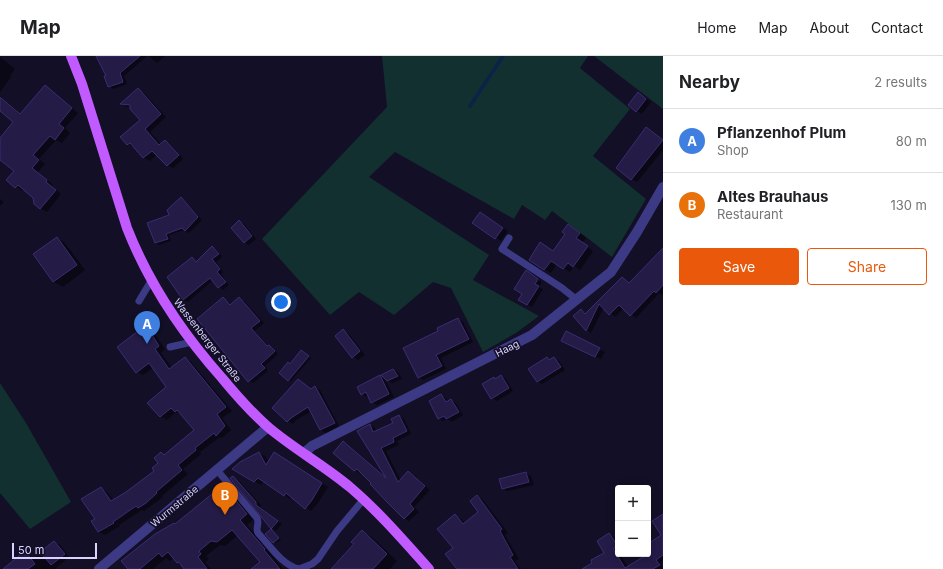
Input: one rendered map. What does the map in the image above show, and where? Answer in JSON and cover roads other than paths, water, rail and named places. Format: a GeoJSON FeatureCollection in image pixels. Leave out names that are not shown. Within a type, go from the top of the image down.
{"type":"FeatureCollection","features":[{"type":"Feature","properties":{"kind":"main road","name":"Wassenberger Straße"},"geometry":{"type":"LineString","coordinates":[[71,56],[85,91],[127,228],[135,249],[160,296],[192,342],[235,394],[268,427],[334,474],[364,500],[428,569]]}},
{"type":"Feature","properties":{"kind":"street","name":"Haag"},"geometry":{"type":"LineString","coordinates":[[304,453],[312,446],[532,335],[610,272],[637,232],[663,187]]}},
{"type":"Feature","properties":{"kind":"street","name":"Wurmstraße"},"geometry":{"type":"LineString","coordinates":[[99,569],[268,427]]}},
{"type":"Feature","properties":{"kind":"lane"},"geometry":{"type":"LineString","coordinates":[[509,238],[502,249],[562,288],[577,300]]}},
{"type":"Feature","properties":{"kind":"lane"},"geometry":{"type":"LineString","coordinates":[[139,301],[151,281]]}},
{"type":"Feature","properties":{"kind":"lane"},"geometry":{"type":"LineString","coordinates":[[170,347],[192,342]]}},
{"type":"Feature","properties":{"kind":"lane"},"geometry":{"type":"LineString","coordinates":[[217,470],[257,518],[258,522],[256,530],[258,533],[282,560],[292,567],[299,569],[312,564],[318,559],[337,531],[364,500]]}},
{"type":"Feature","properties":{"kind":"waterway"},"geometry":{"type":"LineString","coordinates":[[470,106],[503,56]]}},
{"type":"Feature","properties":{"kind":"place","name":"Pflanzenhof Plum"},"geometry":{"type":"Point","coordinates":[147,344]}},
{"type":"Feature","properties":{"kind":"place","name":"Altes Brauhaus"},"geometry":{"type":"Point","coordinates":[225,515]}}]}
